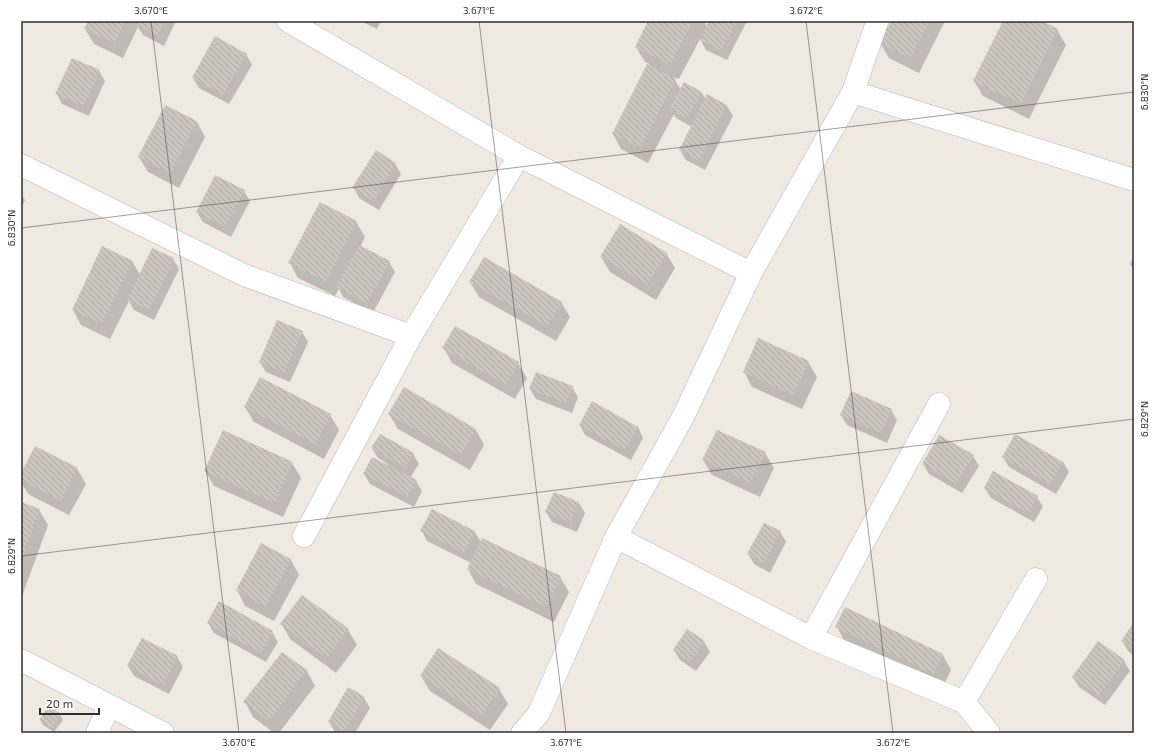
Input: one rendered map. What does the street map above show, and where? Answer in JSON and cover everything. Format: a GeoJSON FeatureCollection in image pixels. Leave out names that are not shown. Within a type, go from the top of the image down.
{"type":"FeatureCollection","features":[{"type":"Feature","properties":{"kind":"street"},"geometry":{"type":"LineString","coordinates":[[288,21],[519,156],[751,273]]}},
{"type":"Feature","properties":{"kind":"street"},"geometry":{"type":"LineString","coordinates":[[522,733],[539,713],[616,536],[683,417],[751,273],[853,92],[877,21]]}},
{"type":"Feature","properties":{"kind":"street"},"geometry":{"type":"LineString","coordinates":[[853,92],[1134,180]]}},
{"type":"Feature","properties":{"kind":"street"},"geometry":{"type":"LineString","coordinates":[[304,536],[411,336],[519,156]]}},
{"type":"Feature","properties":{"kind":"street"},"geometry":{"type":"LineString","coordinates":[[21,165],[244,275],[411,336]]}},
{"type":"Feature","properties":{"kind":"street"},"geometry":{"type":"LineString","coordinates":[[811,638],[939,404]]}},
{"type":"Feature","properties":{"kind":"street"},"geometry":{"type":"LineString","coordinates":[[616,536],[811,638],[964,702],[989,733]]}},
{"type":"Feature","properties":{"kind":"street"},"geometry":{"type":"LineString","coordinates":[[964,702],[1036,579]]}},
{"type":"Feature","properties":{"kind":"street"},"geometry":{"type":"LineString","coordinates":[[21,660],[163,733]]}},
{"type":"Feature","properties":{"kind":"street"},"geometry":{"type":"LineString","coordinates":[[97,733],[109,706]]}},
{"type":"Feature","properties":{"kind":"building"},"geometry":{"type":"Polygon","coordinates":[[[88,21],[125,21],[115,43],[84,29],[88,21]]]}},
{"type":"Feature","properties":{"kind":"building"},"geometry":{"type":"Polygon","coordinates":[[[138,21],[165,21],[158,36],[136,25],[138,21]]]}},
{"type":"Feature","properties":{"kind":"building"},"geometry":{"type":"Polygon","coordinates":[[[648,21],[693,21],[670,65],[635,47],[648,21]]]}},
{"type":"Feature","properties":{"kind":"building"},"geometry":{"type":"Polygon","coordinates":[[[709,21],[737,21],[721,51],[700,40],[709,21]]]}},
{"type":"Feature","properties":{"kind":"building"},"geometry":{"type":"Polygon","coordinates":[[[891,21],[929,21],[910,58],[879,43],[891,21]]]}},
{"type":"Feature","properties":{"kind":"building"},"geometry":{"type":"Polygon","coordinates":[[[1003,21],[1042,21],[1058,29],[1021,104],[973,81],[1003,21]]]}},
{"type":"Feature","properties":{"kind":"building"},"geometry":{"type":"Polygon","coordinates":[[[215,36],[247,54],[223,95],[192,78],[215,36]]]}},
{"type":"Feature","properties":{"kind":"building"},"geometry":{"type":"Polygon","coordinates":[[[72,58],[100,70],[83,106],[55,94],[72,58]]]}},
{"type":"Feature","properties":{"kind":"building"},"geometry":{"type":"Polygon","coordinates":[[[647,64],[676,79],[640,148],[612,134],[647,64]]]}},
{"type":"Feature","properties":{"kind":"building"},"geometry":{"type":"Polygon","coordinates":[[[684,82],[702,92],[687,119],[669,108],[684,82]]]}},
{"type":"Feature","properties":{"kind":"building"},"geometry":{"type":"Polygon","coordinates":[[[707,94],[727,105],[699,161],[679,150],[707,94]]]}},
{"type":"Feature","properties":{"kind":"building"},"geometry":{"type":"Polygon","coordinates":[[[165,105],[197,121],[171,173],[138,157],[165,105]]]}},
{"type":"Feature","properties":{"kind":"building"},"geometry":{"type":"Polygon","coordinates":[[[376,150],[396,163],[373,201],[352,188],[376,150]]]}},
{"type":"Feature","properties":{"kind":"building"},"geometry":{"type":"Polygon","coordinates":[[[215,175],[245,190],[225,227],[196,212],[215,175]]]}},
{"type":"Feature","properties":{"kind":"building"},"geometry":{"type":"Polygon","coordinates":[[[320,202],[357,221],[326,282],[288,263],[320,202]]]}},
{"type":"Feature","properties":{"kind":"building"},"geometry":{"type":"Polygon","coordinates":[[[620,224],[667,253],[647,285],[600,257],[620,224]]]}},
{"type":"Feature","properties":{"kind":"building"},"geometry":{"type":"Polygon","coordinates":[[[359,245],[390,261],[367,303],[336,287],[359,245]]]}},
{"type":"Feature","properties":{"kind":"building"},"geometry":{"type":"Polygon","coordinates":[[[102,246],[133,261],[102,324],[72,310],[102,246]]]}},
{"type":"Feature","properties":{"kind":"building"},"geometry":{"type":"Polygon","coordinates":[[[152,248],[174,258],[149,310],[127,300],[152,248]]]}},
{"type":"Feature","properties":{"kind":"building"},"geometry":{"type":"Polygon","coordinates":[[[484,257],[562,302],[547,326],[469,282],[484,257]]]}},
{"type":"Feature","properties":{"kind":"building"},"geometry":{"type":"Polygon","coordinates":[[[277,320],[303,331],[284,373],[259,362],[277,320]]]}},
{"type":"Feature","properties":{"kind":"building"},"geometry":{"type":"Polygon","coordinates":[[[455,326],[519,362],[506,385],[442,348],[455,326]]]}},
{"type":"Feature","properties":{"kind":"building"},"geometry":{"type":"Polygon","coordinates":[[[758,338],[809,361],[793,395],[743,372],[758,338]]]}},
{"type":"Feature","properties":{"kind":"building"},"geometry":{"type":"Polygon","coordinates":[[[536,372],[573,386],[566,403],[529,389],[536,372]]]}},
{"type":"Feature","properties":{"kind":"building"},"geometry":{"type":"Polygon","coordinates":[[[260,377],[331,414],[315,444],[244,407],[260,377]]]}},
{"type":"Feature","properties":{"kind":"building"},"geometry":{"type":"Polygon","coordinates":[[[404,387],[476,429],[461,455],[388,414],[404,387]]]}},
{"type":"Feature","properties":{"kind":"building"},"geometry":{"type":"Polygon","coordinates":[[[851,391],[892,409],[881,433],[840,415],[851,391]]]}},
{"type":"Feature","properties":{"kind":"building"},"geometry":{"type":"Polygon","coordinates":[[[592,401],[638,427],[625,450],[579,425],[592,401]]]}},
{"type":"Feature","properties":{"kind":"building"},"geometry":{"type":"Polygon","coordinates":[[[223,430],[293,462],[274,503],[204,471],[223,430]]]}},
{"type":"Feature","properties":{"kind":"building"},"geometry":{"type":"Polygon","coordinates":[[[717,430],[766,452],[751,483],[702,460],[717,430]]]}},
{"type":"Feature","properties":{"kind":"building"},"geometry":{"type":"Polygon","coordinates":[[[380,434],[414,453],[405,468],[371,448],[380,434]]]}},
{"type":"Feature","properties":{"kind":"building"},"geometry":{"type":"Polygon","coordinates":[[[1015,434],[1063,462],[1050,484],[1002,457],[1015,434]]]}},
{"type":"Feature","properties":{"kind":"building"},"geometry":{"type":"Polygon","coordinates":[[[939,435],[974,455],[956,484],[922,464],[939,435]]]}},
{"type":"Feature","properties":{"kind":"building"},"geometry":{"type":"Polygon","coordinates":[[[35,446],[78,468],[61,501],[21,480],[21,473],[35,446]]]}},
{"type":"Feature","properties":{"kind":"building"},"geometry":{"type":"Polygon","coordinates":[[[372,457],[417,480],[408,497],[363,474],[372,457]]]}},
{"type":"Feature","properties":{"kind":"building"},"geometry":{"type":"Polygon","coordinates":[[[993,471],[1038,496],[1028,513],[984,488],[993,471]]]}},
{"type":"Feature","properties":{"kind":"building"},"geometry":{"type":"Polygon","coordinates":[[[554,492],[579,502],[571,522],[545,512],[554,492]]]}},
{"type":"Feature","properties":{"kind":"building"},"geometry":{"type":"Polygon","coordinates":[[[21,502],[40,509],[21,561],[21,502]]]}},
{"type":"Feature","properties":{"kind":"building"},"geometry":{"type":"Polygon","coordinates":[[[432,509],[475,531],[464,553],[420,531],[432,509]]]}},
{"type":"Feature","properties":{"kind":"building"},"geometry":{"type":"Polygon","coordinates":[[[764,523],[781,531],[764,563],[747,554],[764,523]]]}},
{"type":"Feature","properties":{"kind":"building"},"geometry":{"type":"Polygon","coordinates":[[[482,538],[561,576],[546,607],[467,569],[482,538]]]}},
{"type":"Feature","properties":{"kind":"building"},"geometry":{"type":"Polygon","coordinates":[[[261,543],[291,559],[266,607],[236,590],[261,543]]]}},
{"type":"Feature","properties":{"kind":"building"},"geometry":{"type":"Polygon","coordinates":[[[302,595],[349,629],[327,658],[280,624],[302,595]]]}},
{"type":"Feature","properties":{"kind":"building"},"geometry":{"type":"Polygon","coordinates":[[[219,601],[273,631],[261,653],[207,623],[219,601]]]}},
{"type":"Feature","properties":{"kind":"building"},"geometry":{"type":"Polygon","coordinates":[[[845,607],[943,654],[934,674],[835,627],[845,607]]]}},
{"type":"Feature","properties":{"kind":"building"},"geometry":{"type":"Polygon","coordinates":[[[1134,622],[1134,650],[1121,641],[1134,622]]]}},
{"type":"Feature","properties":{"kind":"building"},"geometry":{"type":"Polygon","coordinates":[[[687,629],[705,641],[690,662],[673,650],[687,629]]]}},
{"type":"Feature","properties":{"kind":"building"},"geometry":{"type":"Polygon","coordinates":[[[142,638],[178,656],[163,685],[127,666],[142,638]]]}},
{"type":"Feature","properties":{"kind":"building"},"geometry":{"type":"Polygon","coordinates":[[[1098,641],[1125,660],[1099,696],[1072,677],[1098,641]]]}},
{"type":"Feature","properties":{"kind":"building"},"geometry":{"type":"Polygon","coordinates":[[[438,648],[500,688],[481,716],[420,676],[438,648]]]}},
{"type":"Feature","properties":{"kind":"building"},"geometry":{"type":"Polygon","coordinates":[[[282,652],[307,670],[269,721],[243,702],[282,652]]]}},
{"type":"Feature","properties":{"kind":"building"},"geometry":{"type":"Polygon","coordinates":[[[348,687],[365,697],[344,732],[328,722],[348,687]]]}},
{"type":"Feature","properties":{"kind":"building"},"geometry":{"type":"Polygon","coordinates":[[[49,706],[61,714],[52,728],[39,720],[49,706]]]}}]}
